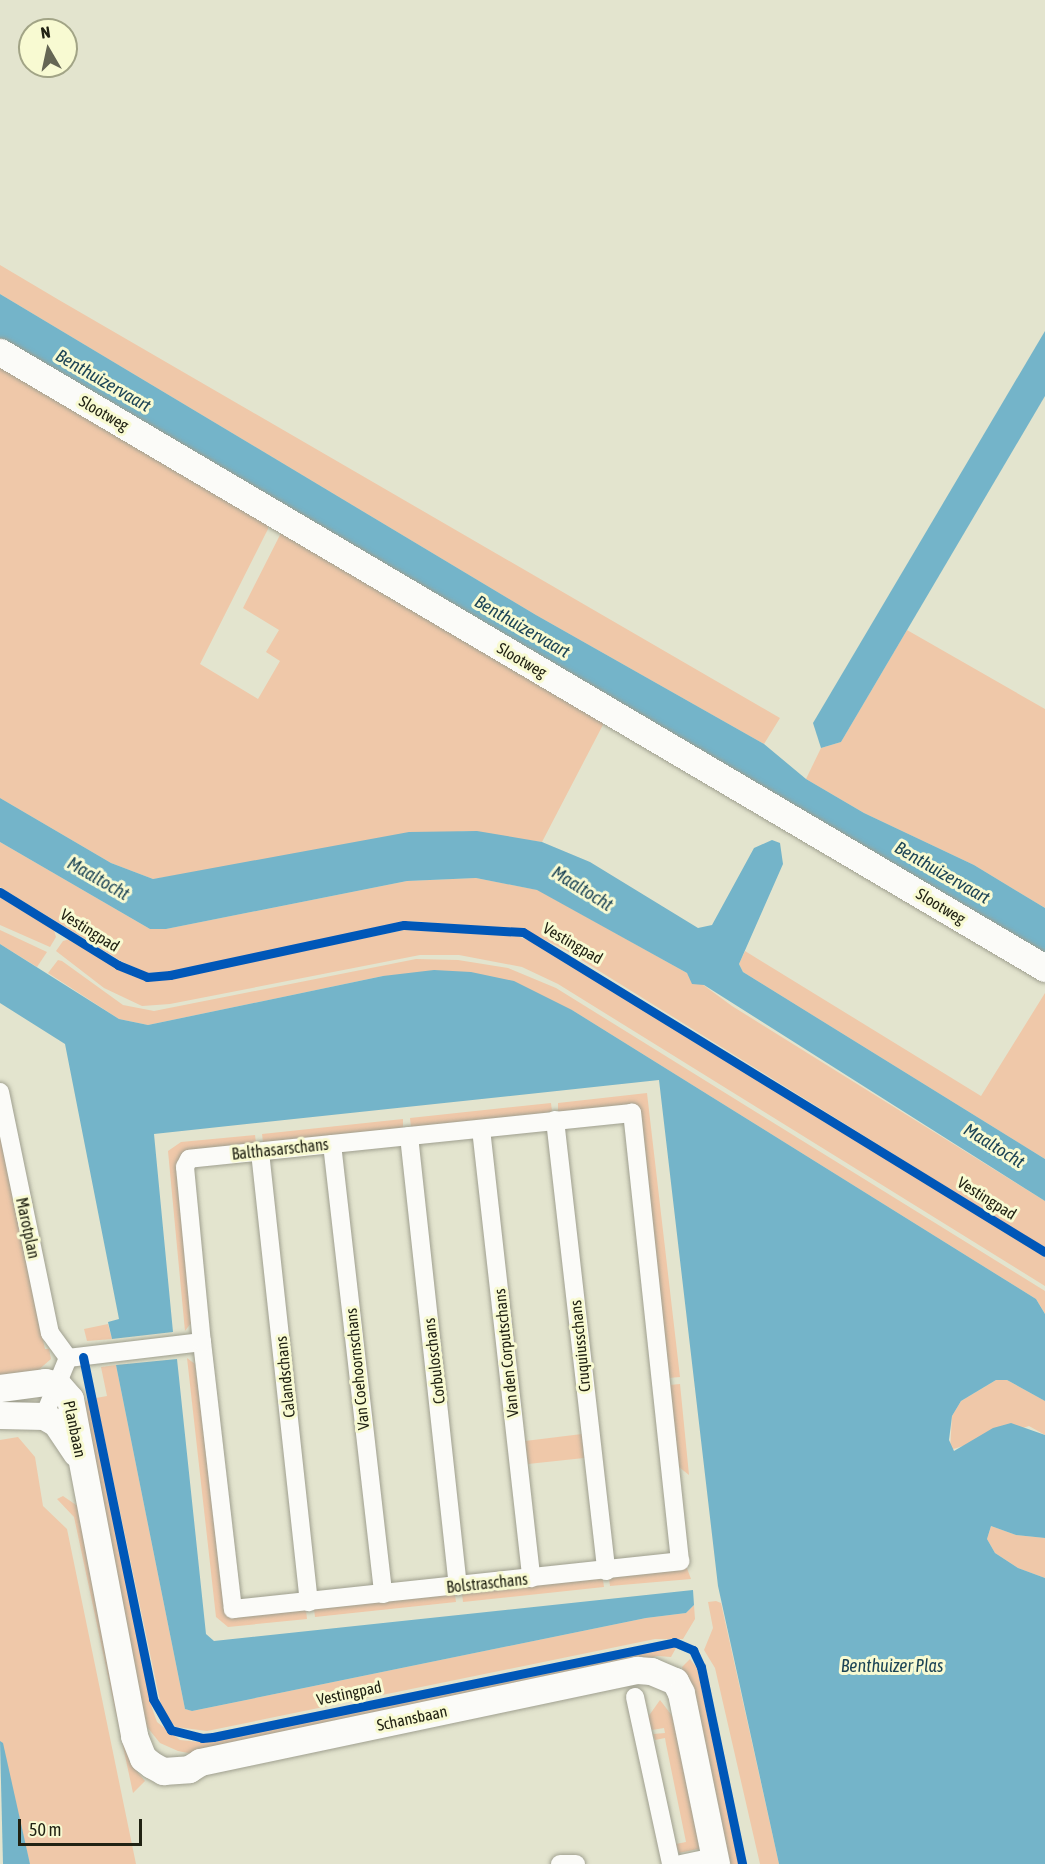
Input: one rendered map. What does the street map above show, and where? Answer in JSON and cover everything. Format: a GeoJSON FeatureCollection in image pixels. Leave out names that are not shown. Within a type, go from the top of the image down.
{"type":"FeatureCollection","features":[{"type":"Feature","properties":{"kind":"street","name":"Slootweg"},"geometry":{"type":"LineString","coordinates":[[0,352],[1045,968]]}},
{"type":"Feature","properties":{"kind":"street","name":"Marotplan"},"geometry":{"type":"LineString","coordinates":[[0,1092],[50,1333],[68,1358]]}},
{"type":"Feature","properties":{"kind":"street","name":"Bolstraschans"},"geometry":{"type":"LineString","coordinates":[[202,1342],[233,1609],[680,1562],[632,1113],[555,1120]]}},
{"type":"Feature","properties":{"kind":"street","name":"Balthasarschans"},"geometry":{"type":"LineString","coordinates":[[202,1342],[185,1167],[189,1159],[555,1120]]}},
{"type":"Feature","properties":{"kind":"street","name":"Cruquiusschans"},"geometry":{"type":"LineString","coordinates":[[555,1120],[606,1571]]}},
{"type":"Feature","properties":{"kind":"street","name":"Van den Corputschans"},"geometry":{"type":"LineString","coordinates":[[481,1129],[531,1578]]}},
{"type":"Feature","properties":{"kind":"street","name":"Corbuloschans"},"geometry":{"type":"LineString","coordinates":[[409,1136],[458,1586]]}},
{"type":"Feature","properties":{"kind":"street","name":"Van Coehoornschans"},"geometry":{"type":"LineString","coordinates":[[332,1144],[383,1594]]}},
{"type":"Feature","properties":{"kind":"street","name":"Calandschans"},"geometry":{"type":"LineString","coordinates":[[260,1152],[309,1602]]}},
{"type":"Feature","properties":{"kind":"street"},"geometry":{"type":"LineString","coordinates":[[44,1416],[68,1358],[202,1342]]}},
{"type":"Feature","properties":{"kind":"street","name":"Planbaan"},"geometry":{"type":"LineString","coordinates":[[0,1388],[36,1381],[58,1384],[70,1399],[82,1465]]}},
{"type":"Feature","properties":{"kind":"street","name":"Planbaan"},"geometry":{"type":"LineString","coordinates":[[0,1415],[44,1416],[61,1429],[82,1465]]}},
{"type":"Feature","properties":{"kind":"street","name":"Schansbaan"},"geometry":{"type":"LineString","coordinates":[[82,1465],[130,1708],[144,1737],[158,1752],[171,1758],[200,1762],[629,1686],[651,1671],[675,1681],[684,1700],[682,1706],[716,1861]]}},
{"type":"Feature","properties":{"kind":"street"},"geometry":{"type":"LineString","coordinates":[[629,1686],[671,1864]]}},
{"type":"Feature","properties":{"kind":"street"},"geometry":{"type":"LineString","coordinates":[[681,1864],[716,1861]]}},
{"type":"Feature","properties":{"kind":"street"},"geometry":{"type":"LineString","coordinates":[[560,1864],[576,1864]]}},
{"type":"Feature","properties":{"kind":"shaded area"},"geometry":{"type":"Polygon","coordinates":[[[0,265],[780,718],[764,744],[536,615],[0,294],[0,265]]]}},
{"type":"Feature","properties":{"kind":"shaded area"},"geometry":{"type":"Polygon","coordinates":[[[0,362],[268,519],[268,529],[200,664],[258,699],[280,661],[266,652],[279,630],[243,608],[281,533],[606,719],[542,842],[464,831],[153,879],[111,863],[0,798],[0,362]]]}},
{"type":"Feature","properties":{"kind":"shaded area"},"geometry":{"type":"Polygon","coordinates":[[[907,630],[1045,709],[1045,908],[974,865],[864,813],[806,779],[821,748],[841,742],[907,630]]]}},
{"type":"Feature","properties":{"kind":"shaded area"},"geometry":{"type":"Polygon","coordinates":[[[0,842],[150,929],[166,929],[407,881],[476,878],[538,890],[687,973],[732,1006],[1045,1201],[1045,1248],[567,951],[525,930],[411,921],[169,972],[147,973],[121,961],[0,887],[0,842]]]}},
{"type":"Feature","properties":{"kind":"shaded area"},"geometry":{"type":"Polygon","coordinates":[[[0,897],[54,930],[56,937],[50,947],[0,925],[0,897]]]}},
{"type":"Feature","properties":{"kind":"shaded area"},"geometry":{"type":"Polygon","coordinates":[[[0,930],[47,952],[37,967],[0,944],[0,930]]]}},
{"type":"Feature","properties":{"kind":"shaded area"},"geometry":{"type":"Polygon","coordinates":[[[404,930],[512,934],[543,946],[1045,1257],[1045,1286],[558,984],[522,967],[459,955],[420,955],[170,1004],[142,1006],[104,988],[56,951],[63,941],[70,939],[132,976],[160,981],[404,930]]]}},
{"type":"Feature","properties":{"kind":"shaded area"},"geometry":{"type":"Polygon","coordinates":[[[745,951],[981,1096],[1045,993],[1045,1159],[743,972],[739,964],[745,951]]]}},
{"type":"Feature","properties":{"kind":"shaded area"},"geometry":{"type":"Polygon","coordinates":[[[416,959],[458,960],[508,968],[556,988],[1045,1291],[1045,1314],[1036,1299],[572,1010],[383,976],[148,1025],[119,1019],[48,973],[58,960],[62,961],[123,1005],[154,1011],[416,959]]]}},
{"type":"Feature","properties":{"kind":"shaded area"},"geometry":{"type":"Polygon","coordinates":[[[647,1093],[680,1377],[669,1378],[641,1114],[558,1111],[558,1103],[647,1093]]]}},
{"type":"Feature","properties":{"kind":"shaded area"},"geometry":{"type":"Polygon","coordinates":[[[551,1103],[552,1111],[542,1115],[411,1127],[410,1118],[551,1103]]]}},
{"type":"Feature","properties":{"kind":"shaded area"},"geometry":{"type":"Polygon","coordinates":[[[403,1119],[403,1127],[393,1130],[263,1142],[262,1134],[403,1119]]]}},
{"type":"Feature","properties":{"kind":"shaded area"},"geometry":{"type":"Polygon","coordinates":[[[0,1135],[45,1349],[49,1349],[51,1359],[36,1372],[0,1380],[0,1135]]]}},
{"type":"Feature","properties":{"kind":"shaded area"},"geometry":{"type":"Polygon","coordinates":[[[255,1135],[256,1143],[188,1153],[193,1301],[189,1302],[191,1323],[185,1331],[168,1151],[181,1142],[255,1135]]]}},
{"type":"Feature","properties":{"kind":"shaded area"},"geometry":{"type":"Polygon","coordinates":[[[108,1324],[112,1339],[87,1341],[84,1329],[108,1324]]]}},
{"type":"Feature","properties":{"kind":"shaded area"},"geometry":{"type":"Polygon","coordinates":[[[187,1358],[195,1364],[226,1605],[306,1610],[307,1619],[228,1627],[216,1617],[187,1358]]]}},
{"type":"Feature","properties":{"kind":"shaded area"},"geometry":{"type":"Polygon","coordinates":[[[116,1365],[185,1709],[192,1711],[646,1618],[686,1613],[694,1605],[695,1619],[683,1639],[655,1639],[207,1731],[176,1727],[165,1716],[160,1701],[96,1398],[107,1396],[101,1367],[116,1365]]]}},
{"type":"Feature","properties":{"kind":"shaded area"},"geometry":{"type":"Polygon","coordinates":[[[996,1380],[1007,1380],[1045,1401],[1045,1435],[1029,1426],[950,1450],[952,1416],[961,1401],[996,1380]]]}},
{"type":"Feature","properties":{"kind":"shaded area"},"geometry":{"type":"Polygon","coordinates":[[[680,1384],[689,1475],[679,1467],[669,1385],[680,1384]]]}},
{"type":"Feature","properties":{"kind":"shaded area"},"geometry":{"type":"Polygon","coordinates":[[[88,1399],[152,1708],[157,1722],[180,1740],[199,1742],[669,1646],[676,1648],[671,1657],[658,1656],[193,1754],[178,1751],[160,1743],[147,1727],[141,1711],[77,1410],[88,1399]]]}},
{"type":"Feature","properties":{"kind":"shaded area"},"geometry":{"type":"Polygon","coordinates":[[[582,1434],[584,1458],[528,1464],[525,1441],[582,1434]]]}},
{"type":"Feature","properties":{"kind":"shaded area"},"geometry":{"type":"Polygon","coordinates":[[[18,1437],[35,1457],[43,1506],[67,1529],[136,1864],[30,1864],[0,1741],[0,1440],[18,1437]]]}},
{"type":"Feature","properties":{"kind":"shaded area"},"geometry":{"type":"Polygon","coordinates":[[[63,1496],[79,1507],[134,1768],[145,1781],[133,1793],[74,1517],[57,1499],[63,1496]]]}},
{"type":"Feature","properties":{"kind":"shaded area"},"geometry":{"type":"Polygon","coordinates":[[[991,1526],[1016,1535],[1045,1538],[1045,1578],[1018,1568],[995,1553],[987,1539],[991,1526]]]}},
{"type":"Feature","properties":{"kind":"shaded area"},"geometry":{"type":"Polygon","coordinates":[[[685,1563],[691,1579],[610,1586],[609,1579],[621,1575],[685,1563]]]}},
{"type":"Feature","properties":{"kind":"shaded area"},"geometry":{"type":"Polygon","coordinates":[[[592,1578],[603,1580],[604,1587],[463,1602],[462,1594],[472,1591],[592,1578]]]}},
{"type":"Feature","properties":{"kind":"shaded area"},"geometry":{"type":"Polygon","coordinates":[[[444,1593],[455,1595],[456,1602],[315,1617],[314,1609],[444,1593]]]}},
{"type":"Feature","properties":{"kind":"shaded area"},"geometry":{"type":"Polygon","coordinates":[[[708,1602],[721,1603],[779,1864],[760,1864],[715,1668],[704,1650],[713,1628],[708,1602]]]}},
{"type":"Feature","properties":{"kind":"shaded area"},"geometry":{"type":"Polygon","coordinates":[[[690,1659],[697,1668],[739,1864],[726,1864],[682,1667],[690,1659]]]}},
{"type":"Feature","properties":{"kind":"shaded area"},"geometry":{"type":"Polygon","coordinates":[[[660,1700],[676,1721],[703,1848],[679,1853],[676,1844],[686,1842],[665,1738],[655,1740],[653,1734],[665,1733],[664,1728],[652,1730],[648,1717],[660,1700]]]}},
{"type":"Feature","properties":{"kind":"water","name":"Benthuizervaart"},"geometry":{"type":"Polygon","coordinates":[[[0,294],[536,615],[764,744],[806,779],[864,813],[974,865],[1045,908],[1045,961],[0,338],[0,294]]]}},
{"type":"Feature","properties":{"kind":"water"},"geometry":{"type":"Polygon","coordinates":[[[1045,331],[1045,396],[841,742],[821,748],[813,723],[1045,331]]]}},
{"type":"Feature","properties":{"kind":"water","name":"Maaltocht"},"geometry":{"type":"Polygon","coordinates":[[[0,798],[111,863],[153,879],[409,832],[477,831],[542,842],[590,862],[698,928],[712,925],[754,848],[772,840],[780,843],[783,864],[739,964],[743,972],[1045,1159],[1045,1201],[704,985],[692,984],[687,973],[537,890],[476,878],[407,881],[166,929],[150,929],[0,842],[0,798]]]}},
{"type":"Feature","properties":{"kind":"water","name":"Benthuizer Plas"},"geometry":{"type":"Polygon","coordinates":[[[0,944],[119,1019],[148,1025],[383,976],[434,970],[471,972],[514,981],[572,1010],[1036,1299],[1045,1314],[1045,1401],[1007,1380],[996,1380],[961,1401],[952,1416],[949,1440],[954,1451],[993,1428],[1011,1423],[1045,1435],[1045,1538],[1016,1535],[991,1526],[987,1539],[995,1553],[1018,1568],[1045,1578],[1045,1864],[779,1864],[718,1586],[659,1080],[154,1134],[173,1332],[112,1339],[108,1322],[119,1319],[65,1044],[0,1003],[0,944]]]}},
{"type":"Feature","properties":{"kind":"water"},"geometry":{"type":"Polygon","coordinates":[[[177,1359],[206,1634],[214,1641],[693,1590],[694,1605],[686,1613],[646,1618],[192,1711],[185,1709],[116,1365],[177,1359]]]}},
{"type":"Feature","properties":{"kind":"water"},"geometry":{"type":"Polygon","coordinates":[[[0,1741],[3,1743],[30,1864],[3,1864],[0,1741]]]}},
{"type":"Feature","properties":{"kind":"cycle path","name":"Vestingpad"},"geometry":{"type":"LineString","coordinates":[[0,892],[118,965],[147,977],[170,975],[404,925],[523,932],[1045,1252]]}},
{"type":"Feature","properties":{"kind":"cycle path","name":"Vestingpad"},"geometry":{"type":"LineString","coordinates":[[83,1357],[153,1699],[171,1730],[202,1738],[213,1737],[674,1642],[693,1650],[701,1667],[742,1864]]}}]}
